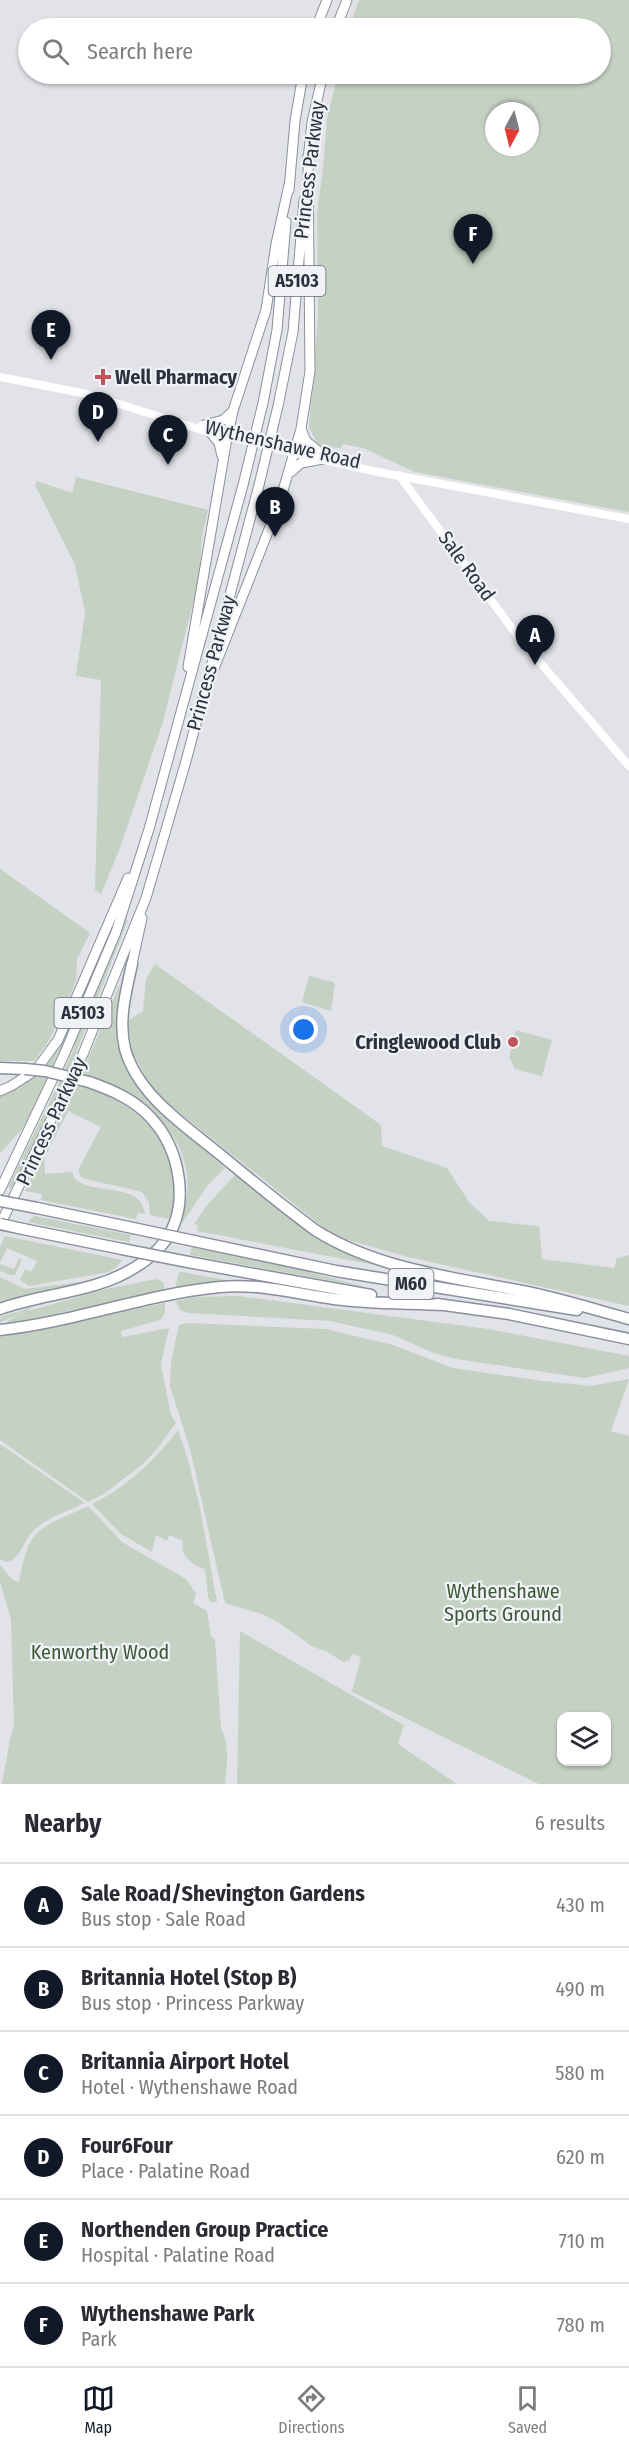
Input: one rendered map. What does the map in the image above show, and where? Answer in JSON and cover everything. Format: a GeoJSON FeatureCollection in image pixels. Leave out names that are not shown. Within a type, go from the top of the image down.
{"type":"FeatureCollection","features":[{"type":"Feature","properties":{"kind":"highway"},"geometry":{"type":"LineString","coordinates":[[320,18],[327,0]]}},
{"type":"Feature","properties":{"kind":"highway"},"geometry":{"type":"LineString","coordinates":[[340,18],[347,0]]}},
{"type":"Feature","properties":{"kind":"highway","name":"Princess Parkway"},"geometry":{"type":"LineString","coordinates":[[0,1190],[64,1055],[117,932],[149,829],[243,485],[263,403],[277,330],[295,121],[301,84]]}},
{"type":"Feature","properties":{"kind":"highway","name":"Princess Parkway"},"geometry":{"type":"LineString","coordinates":[[0,1225],[83,1054],[146,898],[186,761],[259,485],[293,332],[308,156],[321,84]]}},
{"type":"Feature","properties":{"kind":"highway"},"geometry":{"type":"LineString","coordinates":[[199,707],[289,475],[300,429],[310,371],[308,156]]}},
{"type":"Feature","properties":{"kind":"highway"},"geometry":{"type":"LineString","coordinates":[[184,699],[191,640],[206,569],[223,458],[233,411],[266,310],[276,244],[289,184]]}},
{"type":"Feature","properties":{"kind":"highway"},"geometry":{"type":"LineString","coordinates":[[223,458],[219,443],[208,429],[233,411]]}},
{"type":"Feature","properties":{"kind":"highway"},"geometry":{"type":"LineString","coordinates":[[289,475],[298,464],[321,456],[306,441],[300,429]]}},
{"type":"Feature","properties":{"kind":"highway"},"geometry":{"type":"LineString","coordinates":[[0,1091],[36,1070],[58,1040],[149,829]]}},
{"type":"Feature","properties":{"kind":"highway"},"geometry":{"type":"LineString","coordinates":[[132,964],[146,898]]}},
{"type":"Feature","properties":{"kind":"highway","name":"M60"},"geometry":{"type":"LineString","coordinates":[[132,964],[122,1020],[123,1038],[127,1056],[140,1081],[158,1102],[315,1230],[336,1243],[364,1254],[438,1276],[556,1298],[629,1319]]}},
{"type":"Feature","properties":{"kind":"highway"},"geometry":{"type":"LineString","coordinates":[[0,1068],[45,1071],[89,1082],[130,1101],[152,1119],[170,1146],[177,1170],[179,1194],[170,1231],[156,1251],[121,1275],[75,1290],[0,1309]]}},
{"type":"Feature","properties":{"kind":"highway","name":"M60"},"geometry":{"type":"LineString","coordinates":[[0,1201],[336,1271],[629,1319]]}},
{"type":"Feature","properties":{"kind":"highway","name":"M60"},"geometry":{"type":"LineString","coordinates":[[0,1225],[188,1263],[332,1289],[509,1314],[629,1339]]}},
{"type":"Feature","properties":{"kind":"highway","name":"M60"},"geometry":{"type":"LineString","coordinates":[[0,1330],[180,1293],[223,1287],[245,1287],[336,1299],[444,1305]]}},
{"type":"Feature","properties":{"kind":"main road","name":"Wythenshawe Road"},"geometry":{"type":"LineString","coordinates":[[0,377],[87,394],[178,422],[399,475],[629,519]]}},
{"type":"Feature","properties":{"kind":"main road","name":"Sale Road"},"geometry":{"type":"LineString","coordinates":[[399,475],[519,638],[629,766]]}},
{"type":"Feature","properties":{"kind":"green space"},"geometry":{"type":"Polygon","coordinates":[[[359,0],[629,0],[629,512],[415,472],[363,448],[343,444],[341,448],[318,446],[309,427],[318,317],[317,212],[327,119],[336,84],[611,84],[611,18],[353,18],[359,0]]]}},
{"type":"Feature","properties":{"kind":"green space"},"geometry":{"type":"Polygon","coordinates":[[[76,477],[208,510],[202,537],[199,579],[163,722],[120,848],[101,894],[95,890],[101,680],[76,676],[85,612],[75,565],[35,485],[37,481],[72,493],[76,477]]]}},
{"type":"Feature","properties":{"kind":"green space"},"geometry":{"type":"Polygon","coordinates":[[[0,869],[90,933],[77,959],[76,981],[63,1014],[46,1045],[34,1061],[0,1061],[0,869]]]}},
{"type":"Feature","properties":{"kind":"green space"},"geometry":{"type":"Polygon","coordinates":[[[125,919],[128,920],[69,1071],[65,1069],[75,1046],[72,1045],[125,919]]]}},
{"type":"Feature","properties":{"kind":"green space"},"geometry":{"type":"Polygon","coordinates":[[[155,964],[381,1125],[382,1146],[447,1168],[469,1202],[489,1221],[539,1226],[542,1259],[614,1268],[617,1258],[629,1255],[629,1306],[408,1257],[334,1236],[155,1093],[132,1052],[128,1021],[143,1011],[146,979],[155,964]]]}},
{"type":"Feature","properties":{"kind":"green space"},"geometry":{"type":"Polygon","coordinates":[[[309,976],[335,984],[331,1011],[302,1002],[309,976]]]}},
{"type":"Feature","properties":{"kind":"green space"},"geometry":{"type":"Polygon","coordinates":[[[120,983],[116,1016],[117,1042],[125,1068],[153,1104],[225,1168],[208,1185],[183,1222],[180,1221],[187,1194],[186,1169],[179,1147],[166,1127],[149,1109],[129,1094],[82,1073],[120,983]]]}},
{"type":"Feature","properties":{"kind":"green space"},"geometry":{"type":"Polygon","coordinates":[[[87,984],[54,1067],[45,1066],[57,1050],[87,984]]]}},
{"type":"Feature","properties":{"kind":"green space"},"geometry":{"type":"Polygon","coordinates":[[[516,1030],[552,1040],[542,1076],[515,1069],[509,1057],[516,1030]]]}},
{"type":"Feature","properties":{"kind":"green space"},"geometry":{"type":"Polygon","coordinates":[[[34,1076],[49,1078],[26,1125],[0,1153],[0,1096],[18,1089],[34,1076]]]}},
{"type":"Feature","properties":{"kind":"green space"},"geometry":{"type":"Polygon","coordinates":[[[60,1080],[64,1081],[12,1188],[8,1187],[60,1080]]]}},
{"type":"Feature","properties":{"kind":"green space"},"geometry":{"type":"Polygon","coordinates":[[[77,1083],[121,1103],[139,1116],[155,1132],[167,1149],[173,1170],[175,1193],[170,1219],[150,1215],[149,1202],[142,1192],[82,1178],[78,1170],[101,1127],[68,1111],[44,1155],[45,1174],[72,1172],[75,1179],[84,1184],[126,1193],[135,1197],[142,1204],[145,1214],[138,1213],[136,1219],[41,1200],[42,1194],[25,1191],[77,1083]]]}},
{"type":"Feature","properties":{"kind":"green space"},"geometry":{"type":"Polygon","coordinates":[[[236,1174],[290,1218],[375,1262],[375,1265],[197,1231],[198,1225],[194,1224],[207,1205],[236,1174]]]}},
{"type":"Feature","properties":{"kind":"green space"},"geometry":{"type":"Polygon","coordinates":[[[34,1216],[131,1235],[129,1242],[28,1222],[34,1216]]]}},
{"type":"Feature","properties":{"kind":"green space"},"geometry":{"type":"Polygon","coordinates":[[[5,1236],[122,1260],[116,1268],[109,1272],[29,1286],[20,1280],[25,1269],[31,1272],[37,1261],[7,1248],[0,1263],[0,1247],[5,1236]]]}},
{"type":"Feature","properties":{"kind":"green space"},"geometry":{"type":"Polygon","coordinates":[[[192,1247],[286,1266],[366,1287],[190,1255],[192,1247]]]}},
{"type":"Feature","properties":{"kind":"green space"},"geometry":{"type":"Polygon","coordinates":[[[19,1258],[22,1260],[15,1275],[0,1271],[0,1264],[14,1269],[19,1258]]]}},
{"type":"Feature","properties":{"kind":"green space"},"geometry":{"type":"Polygon","coordinates":[[[179,1272],[182,1272],[230,1281],[175,1289],[179,1272]]]}},
{"type":"Feature","properties":{"kind":"green space"},"geometry":{"type":"Polygon","coordinates":[[[0,1277],[25,1289],[96,1280],[0,1306],[0,1277]]]}},
{"type":"Feature","properties":{"kind":"green space"},"geometry":{"type":"Polygon","coordinates":[[[156,1279],[163,1282],[165,1290],[9,1324],[7,1321],[26,1310],[0,1323],[0,1317],[33,1307],[28,1311],[106,1289],[156,1279]]]}},
{"type":"Feature","properties":{"kind":"green space"},"geometry":{"type":"Polygon","coordinates":[[[238,1296],[488,1329],[629,1356],[629,1368],[585,1378],[456,1359],[436,1354],[393,1335],[330,1321],[188,1313],[180,1310],[176,1301],[195,1297],[238,1296]]]}},
{"type":"Feature","properties":{"kind":"green space"},"geometry":{"type":"Polygon","coordinates":[[[165,1303],[165,1313],[160,1320],[121,1331],[122,1337],[169,1328],[161,1364],[171,1415],[176,1423],[143,1464],[105,1493],[88,1502],[0,1440],[0,1337],[165,1303]]]}},
{"type":"Feature","properties":{"kind":"green space","name":"Wythenshawe Sports Ground"},"geometry":{"type":"Polygon","coordinates":[[[187,1323],[326,1329],[393,1345],[453,1368],[543,1381],[591,1386],[629,1379],[611,1431],[629,1436],[629,1784],[539,1784],[352,1692],[361,1657],[352,1654],[350,1660],[343,1662],[326,1651],[313,1647],[278,1622],[262,1614],[225,1603],[190,1449],[170,1386],[171,1362],[179,1325],[187,1323]]]}},
{"type":"Feature","properties":{"kind":"green space"},"geometry":{"type":"Polygon","coordinates":[[[178,1430],[200,1508],[217,1602],[211,1602],[208,1597],[205,1569],[188,1559],[183,1551],[183,1541],[169,1535],[167,1541],[156,1535],[152,1552],[121,1534],[92,1504],[117,1490],[139,1472],[178,1430]]]}},
{"type":"Feature","properties":{"kind":"green space"},"geometry":{"type":"Polygon","coordinates":[[[0,1444],[85,1503],[39,1526],[30,1534],[16,1557],[7,1562],[0,1559],[0,1444]]]}},
{"type":"Feature","properties":{"kind":"green space","name":"Kenworthy Wood"},"geometry":{"type":"Polygon","coordinates":[[[88,1506],[122,1542],[186,1579],[196,1594],[193,1603],[207,1611],[211,1636],[215,1640],[221,1729],[227,1749],[225,1784],[2,1784],[14,1725],[11,1620],[0,1581],[0,1565],[13,1580],[19,1582],[27,1550],[36,1535],[49,1524],[88,1506]]]}},
{"type":"Feature","properties":{"kind":"green space"},"geometry":{"type":"Polygon","coordinates":[[[240,1631],[404,1725],[398,1744],[457,1784],[237,1784],[240,1631]]]}},
{"type":"Feature","properties":{"kind":"place","name":"Wythenshawe Park"},"geometry":{"type":"Point","coordinates":[473,264]}},
{"type":"Feature","properties":{"kind":"place","name":"Northenden Group Practice"},"geometry":{"type":"Point","coordinates":[51,360]}},
{"type":"Feature","properties":{"kind":"place","name":"Well Pharmacy"},"geometry":{"type":"Point","coordinates":[103,377]}},
{"type":"Feature","properties":{"kind":"place","name":"Four6Four"},"geometry":{"type":"Point","coordinates":[98,442]}},
{"type":"Feature","properties":{"kind":"place","name":"Britannia Airport Hotel"},"geometry":{"type":"Point","coordinates":[168,465]}},
{"type":"Feature","properties":{"kind":"place","name":"Britannia Hotel (Stop B)"},"geometry":{"type":"Point","coordinates":[275,537]}},
{"type":"Feature","properties":{"kind":"place","name":"Sale Road/Shevington Gardens"},"geometry":{"type":"Point","coordinates":[535,665]}},
{"type":"Feature","properties":{"kind":"place","name":"Cringlewood Club"},"geometry":{"type":"Point","coordinates":[513,1042]}}]}
